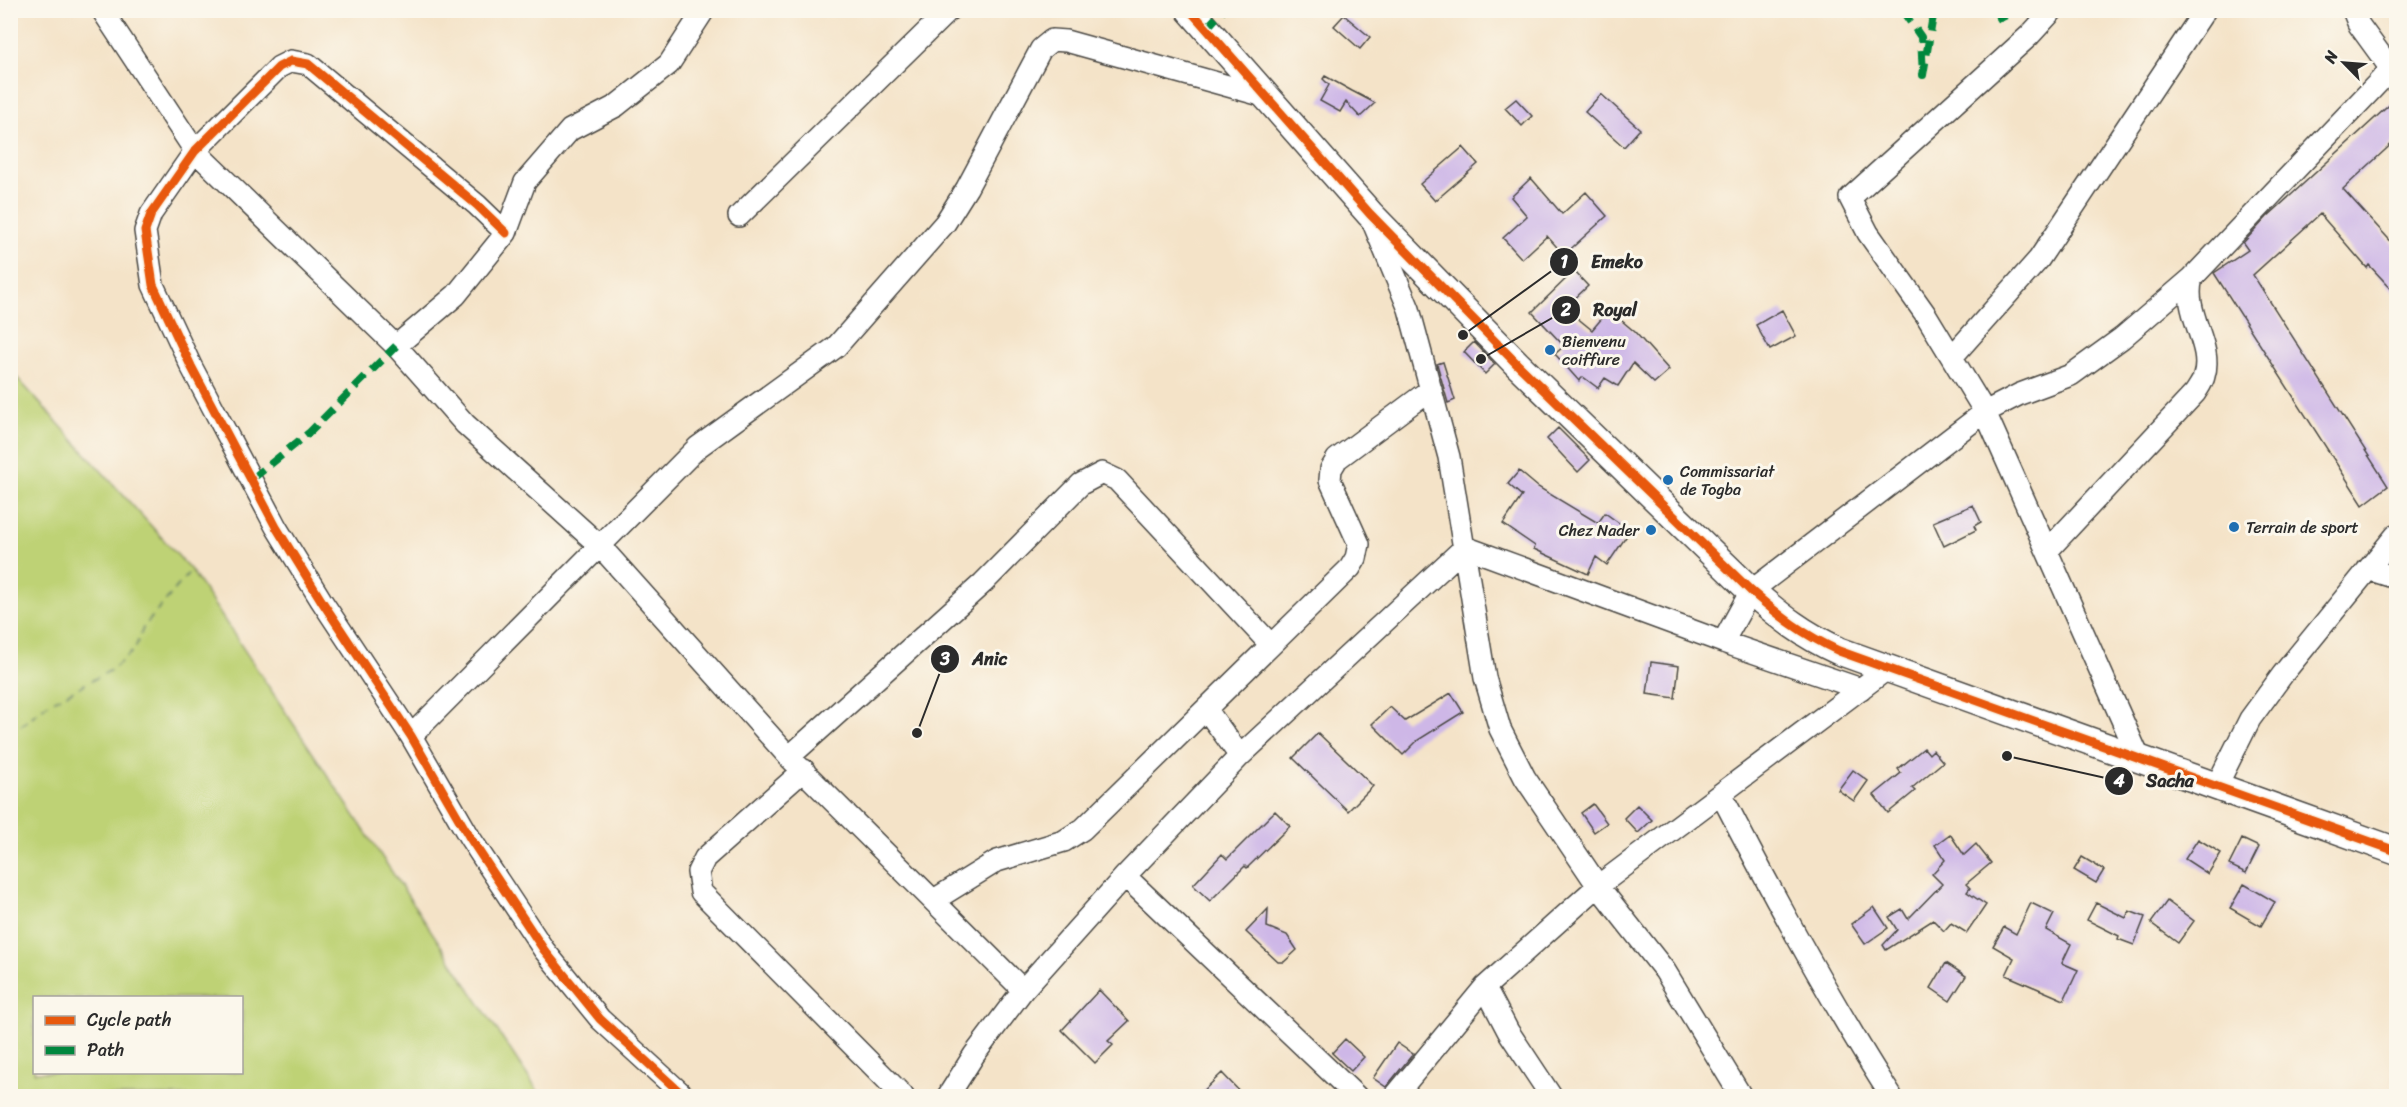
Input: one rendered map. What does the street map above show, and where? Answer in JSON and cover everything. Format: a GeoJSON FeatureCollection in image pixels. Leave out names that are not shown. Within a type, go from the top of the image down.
{"type":"FeatureCollection","features":[{"type":"Feature","properties":{"kind":"street"},"geometry":{"type":"LineString","coordinates":[[102,10],[195,151],[396,346],[465,424],[600,546],[797,763],[1023,990]]}},
{"type":"Feature","properties":{"kind":"street"},"geometry":{"type":"LineString","coordinates":[[396,346],[456,295],[506,233],[525,182],[570,130],[616,106],[669,64],[704,10]]}},
{"type":"Feature","properties":{"kind":"street"},"geometry":{"type":"LineString","coordinates":[[739,216],[949,10]]}},
{"type":"Feature","properties":{"kind":"street"},"geometry":{"type":"LineString","coordinates":[[1190,10],[1370,214],[1516,364],[1788,624],[1813,639],[1887,669],[2397,851]]}},
{"type":"Feature","properties":{"kind":"street"},"geometry":{"type":"LineString","coordinates":[[2053,10],[2030,35],[1850,198],[1868,233],[1926,315],[1985,412],[2140,760]]}},
{"type":"Feature","properties":{"kind":"street"},"geometry":{"type":"LineString","coordinates":[[1952,357],[2039,259],[2205,10]]}},
{"type":"Feature","properties":{"kind":"street"},"geometry":{"type":"LineString","coordinates":[[1723,642],[1751,591],[1985,412],[2020,394],[2071,375],[2122,338],[2192,278],[2394,66],[2359,25],[2354,10]]}},
{"type":"Feature","properties":{"kind":"street"},"geometry":{"type":"LineString","coordinates":[[411,736],[698,447],[836,347],[945,223],[967,188],[1041,49],[1053,40],[1066,41],[1264,96]]}},
{"type":"Feature","properties":{"kind":"street"},"geometry":{"type":"LineString","coordinates":[[506,233],[477,205],[308,64],[291,60],[279,67],[195,151],[151,214],[145,231],[153,285],[191,366],[276,527],[321,600],[411,736],[470,838],[544,950],[600,1019],[684,1096]]}},
{"type":"Feature","properties":{"kind":"street"},"geometry":{"type":"LineString","coordinates":[[1370,214],[1409,309],[1449,457],[1485,678],[1500,729],[1525,778],[1598,886],[1665,971],[1741,1096]]}},
{"type":"Feature","properties":{"kind":"street"},"geometry":{"type":"LineString","coordinates":[[2047,551],[2195,393],[2205,375],[2206,356],[2188,291],[2192,278]]}},
{"type":"Feature","properties":{"kind":"street"},"geometry":{"type":"LineString","coordinates":[[934,900],[997,861],[1064,841],[1083,829],[1350,568],[1356,558],[1359,544],[1330,480],[1331,469],[1337,459],[1431,389]]}},
{"type":"Feature","properties":{"kind":"street"},"geometry":{"type":"LineString","coordinates":[[903,1096],[701,892],[698,872],[705,858],[797,763],[983,583],[1081,484],[1102,473],[1117,480],[1271,645]]}},
{"type":"Feature","properties":{"kind":"street"},"geometry":{"type":"LineString","coordinates":[[2216,787],[2250,719],[2283,674],[2397,535]]}},
{"type":"Feature","properties":{"kind":"street"},"geometry":{"type":"LineString","coordinates":[[1465,547],[1723,642],[1861,689]]}},
{"type":"Feature","properties":{"kind":"street"},"geometry":{"type":"LineString","coordinates":[[948,1096],[974,1055],[1023,990],[1125,876],[1240,756],[1465,547]]}},
{"type":"Feature","properties":{"kind":"street"},"geometry":{"type":"LineString","coordinates":[[2368,569],[2397,578]]}},
{"type":"Feature","properties":{"kind":"street"},"geometry":{"type":"LineString","coordinates":[[1395,1096],[1485,987],[1598,886],[1887,669]]}},
{"type":"Feature","properties":{"kind":"street"},"geometry":{"type":"LineString","coordinates":[[1206,709],[1240,756]]}},
{"type":"Feature","properties":{"kind":"street"},"geometry":{"type":"LineString","coordinates":[[1721,794],[1793,932],[1851,1034],[1892,1096]]}},
{"type":"Feature","properties":{"kind":"street"},"geometry":{"type":"LineString","coordinates":[[1125,876],[1356,1096]]}},
{"type":"Feature","properties":{"kind":"street"},"geometry":{"type":"LineString","coordinates":[[1485,987],[1508,1031],[1551,1096]]}},
{"type":"Feature","properties":{"kind":"green space"},"geometry":{"type":"Polygon","coordinates":[[[10,370],[191,570],[541,1096],[11,1096],[10,370]]]}},
{"type":"Feature","properties":{"kind":"building"},"geometry":{"type":"Polygon","coordinates":[[[1344,15],[1370,37],[1360,49],[1334,26],[1344,15]]]}},
{"type":"Feature","properties":{"kind":"building"},"geometry":{"type":"Polygon","coordinates":[[[1325,76],[1375,103],[1360,117],[1346,102],[1340,112],[1320,101],[1329,85],[1323,79],[1325,76]]]}},
{"type":"Feature","properties":{"kind":"building"},"geometry":{"type":"Polygon","coordinates":[[[1601,94],[1640,129],[1624,147],[1585,112],[1601,94]]]}},
{"type":"Feature","properties":{"kind":"building"},"geometry":{"type":"Polygon","coordinates":[[[2397,98],[2397,139],[2343,189],[2397,248],[2397,295],[2369,265],[2367,268],[2320,214],[2253,275],[2388,486],[2363,505],[2214,273],[2248,250],[2243,243],[2267,217],[2397,98]]]}},
{"type":"Feature","properties":{"kind":"building"},"geometry":{"type":"Polygon","coordinates":[[[1516,99],[1532,116],[1522,126],[1505,108],[1516,99]]]}},
{"type":"Feature","properties":{"kind":"building"},"geometry":{"type":"Polygon","coordinates":[[[1463,147],[1478,164],[1435,201],[1420,184],[1463,147]]]}},
{"type":"Feature","properties":{"kind":"building"},"geometry":{"type":"Polygon","coordinates":[[[1531,178],[1562,214],[1586,192],[1607,216],[1564,255],[1547,236],[1522,259],[1503,238],[1527,216],[1511,197],[1531,178]]]}},
{"type":"Feature","properties":{"kind":"building"},"geometry":{"type":"Polygon","coordinates":[[[1574,271],[1588,286],[1565,308],[1592,330],[1609,310],[1635,332],[1669,370],[1654,383],[1633,363],[1618,386],[1605,378],[1598,388],[1583,377],[1579,381],[1555,354],[1564,346],[1532,312],[1574,271]]]}},
{"type":"Feature","properties":{"kind":"building"},"geometry":{"type":"Polygon","coordinates":[[[1782,310],[1796,336],[1770,350],[1756,325],[1782,310]]]}},
{"type":"Feature","properties":{"kind":"building"},"geometry":{"type":"Polygon","coordinates":[[[1474,342],[1495,364],[1485,374],[1464,352],[1474,342]]]}},
{"type":"Feature","properties":{"kind":"building"},"geometry":{"type":"Polygon","coordinates":[[[1443,362],[1455,400],[1448,403],[1437,364],[1443,362]]]}},
{"type":"Feature","properties":{"kind":"building"},"geometry":{"type":"Polygon","coordinates":[[[1558,428],[1590,460],[1578,472],[1547,439],[1558,428]]]}},
{"type":"Feature","properties":{"kind":"building"},"geometry":{"type":"Polygon","coordinates":[[[1519,471],[1538,487],[1598,523],[1605,513],[1630,531],[1607,565],[1596,557],[1588,574],[1534,549],[1535,546],[1503,524],[1522,496],[1508,484],[1519,471]]]}},
{"type":"Feature","properties":{"kind":"building"},"geometry":{"type":"Polygon","coordinates":[[[1973,505],[1981,522],[1974,526],[1976,530],[1944,546],[1933,522],[1973,505]]]}},
{"type":"Feature","properties":{"kind":"building"},"geometry":{"type":"Polygon","coordinates":[[[1651,662],[1679,666],[1675,698],[1647,694],[1651,662]]]}},
{"type":"Feature","properties":{"kind":"building"},"geometry":{"type":"Polygon","coordinates":[[[1451,693],[1463,712],[1418,740],[1403,755],[1372,724],[1390,707],[1405,721],[1451,693]]]}},
{"type":"Feature","properties":{"kind":"building"},"geometry":{"type":"Polygon","coordinates":[[[1318,733],[1373,786],[1348,811],[1293,758],[1318,733]]]}},
{"type":"Feature","properties":{"kind":"building"},"geometry":{"type":"Polygon","coordinates":[[[1924,748],[1929,754],[1933,750],[1943,762],[1912,788],[1915,791],[1888,813],[1874,795],[1901,773],[1898,769],[1924,748]]]}},
{"type":"Feature","properties":{"kind":"building"},"geometry":{"type":"Polygon","coordinates":[[[1853,770],[1868,781],[1854,801],[1838,790],[1853,770]]]}},
{"type":"Feature","properties":{"kind":"building"},"geometry":{"type":"Polygon","coordinates":[[[1593,804],[1607,823],[1594,832],[1581,813],[1593,804]]]}},
{"type":"Feature","properties":{"kind":"building"},"geometry":{"type":"Polygon","coordinates":[[[1637,805],[1652,820],[1638,833],[1624,818],[1637,805]]]}},
{"type":"Feature","properties":{"kind":"building"},"geometry":{"type":"Polygon","coordinates":[[[1275,811],[1290,826],[1210,901],[1193,885],[1222,854],[1227,859],[1275,811]]]}},
{"type":"Feature","properties":{"kind":"building"},"geometry":{"type":"Polygon","coordinates":[[[1950,834],[1964,855],[1976,844],[1991,863],[1966,884],[1970,888],[1967,892],[1986,905],[1967,933],[1951,923],[1944,931],[1933,920],[1886,950],[1883,945],[1897,930],[1889,917],[1902,909],[1908,919],[1942,884],[1932,874],[1945,860],[1935,845],[1950,834]]]}},
{"type":"Feature","properties":{"kind":"building"},"geometry":{"type":"Polygon","coordinates":[[[2198,839],[2221,853],[2208,874],[2185,859],[2198,839]]]}},
{"type":"Feature","properties":{"kind":"building"},"geometry":{"type":"Polygon","coordinates":[[[2242,839],[2259,847],[2246,873],[2229,865],[2242,839]]]}},
{"type":"Feature","properties":{"kind":"building"},"geometry":{"type":"Polygon","coordinates":[[[2082,857],[2104,870],[2096,883],[2074,870],[2082,857]]]}},
{"type":"Feature","properties":{"kind":"building"},"geometry":{"type":"Polygon","coordinates":[[[2244,884],[2275,902],[2261,926],[2230,908],[2244,884]]]}},
{"type":"Feature","properties":{"kind":"building"},"geometry":{"type":"Polygon","coordinates":[[[2167,901],[2194,921],[2178,943],[2151,923],[2167,901]]]}},
{"type":"Feature","properties":{"kind":"building"},"geometry":{"type":"Polygon","coordinates":[[[2031,903],[2054,914],[2046,930],[2071,944],[2062,963],[2078,970],[2064,1000],[2006,975],[2014,958],[1993,946],[2004,927],[2016,934],[2031,903]]]}},
{"type":"Feature","properties":{"kind":"building"},"geometry":{"type":"Polygon","coordinates":[[[2096,903],[2126,918],[2129,911],[2145,917],[2134,945],[2118,939],[2119,936],[2087,920],[2096,903]]]}},
{"type":"Feature","properties":{"kind":"building"},"geometry":{"type":"Polygon","coordinates":[[[1874,907],[1888,928],[1865,944],[1851,924],[1874,907]]]}},
{"type":"Feature","properties":{"kind":"building"},"geometry":{"type":"Polygon","coordinates":[[[1268,909],[1267,927],[1287,935],[1297,950],[1284,962],[1278,962],[1246,932],[1268,909]]]}},
{"type":"Feature","properties":{"kind":"building"},"geometry":{"type":"Polygon","coordinates":[[[1946,963],[1966,976],[1950,1001],[1931,988],[1946,963]]]}},
{"type":"Feature","properties":{"kind":"building"},"geometry":{"type":"Polygon","coordinates":[[[1099,990],[1129,1021],[1108,1041],[1113,1045],[1095,1063],[1062,1030],[1099,990]]]}},
{"type":"Feature","properties":{"kind":"building"},"geometry":{"type":"Polygon","coordinates":[[[1345,1039],[1364,1057],[1351,1071],[1332,1053],[1345,1039]]]}},
{"type":"Feature","properties":{"kind":"building"},"geometry":{"type":"Polygon","coordinates":[[[1397,1043],[1413,1054],[1386,1087],[1373,1078],[1397,1043]]]}},
{"type":"Feature","properties":{"kind":"building"},"geometry":{"type":"Polygon","coordinates":[[[1222,1073],[1244,1096],[1198,1096],[1222,1073]]]}},
{"type":"Feature","properties":{"kind":"ferry route"},"geometry":{"type":"LineString","coordinates":[[10,735],[46,705],[113,669],[135,649],[143,628],[191,570]]}},
{"type":"Feature","properties":{"kind":"marked path"},"geometry":{"type":"LineString","coordinates":[[1206,29],[1223,10]]}},
{"type":"Feature","properties":{"kind":"marked path"},"geometry":{"type":"LineString","coordinates":[[1902,10],[1921,37],[1923,75],[1934,10]]}},
{"type":"Feature","properties":{"kind":"marked path"},"geometry":{"type":"LineString","coordinates":[[1997,10],[2000,18],[2018,10]]}},
{"type":"Feature","properties":{"kind":"marked path"},"geometry":{"type":"LineString","coordinates":[[252,479],[310,432],[396,346]]}},
{"type":"Feature","properties":{"kind":"cycle path"},"geometry":{"type":"LineString","coordinates":[[1190,10],[1370,214],[1517,364],[1751,591],[1792,624],[1839,651],[2396,851]]}},
{"type":"Feature","properties":{"kind":"cycle path"},"geometry":{"type":"LineString","coordinates":[[506,233],[477,205],[308,64],[291,61],[279,67],[195,151],[151,214],[145,231],[153,285],[191,366],[276,527],[321,600],[411,736],[470,838],[544,950],[600,1019],[684,1096]]}},
{"type":"Feature","properties":{"kind":"place","name":"Emeko"},"geometry":{"type":"Point","coordinates":[1463,335]}},
{"type":"Feature","properties":{"kind":"place","name":"Bienvenu coiffure"},"geometry":{"type":"Point","coordinates":[1550,350]}},
{"type":"Feature","properties":{"kind":"place","name":"Royal"},"geometry":{"type":"Point","coordinates":[1481,359]}},
{"type":"Feature","properties":{"kind":"place","name":"Commissariat de Togba"},"geometry":{"type":"Point","coordinates":[1668,480]}},
{"type":"Feature","properties":{"kind":"place","name":"Terrain de sport"},"geometry":{"type":"Point","coordinates":[2234,527]}},
{"type":"Feature","properties":{"kind":"place","name":"Chez Nader"},"geometry":{"type":"Point","coordinates":[1651,530]}},
{"type":"Feature","properties":{"kind":"place","name":"Anic"},"geometry":{"type":"Point","coordinates":[917,733]}},
{"type":"Feature","properties":{"kind":"place","name":"Sacha"},"geometry":{"type":"Point","coordinates":[2007,756]}}]}
